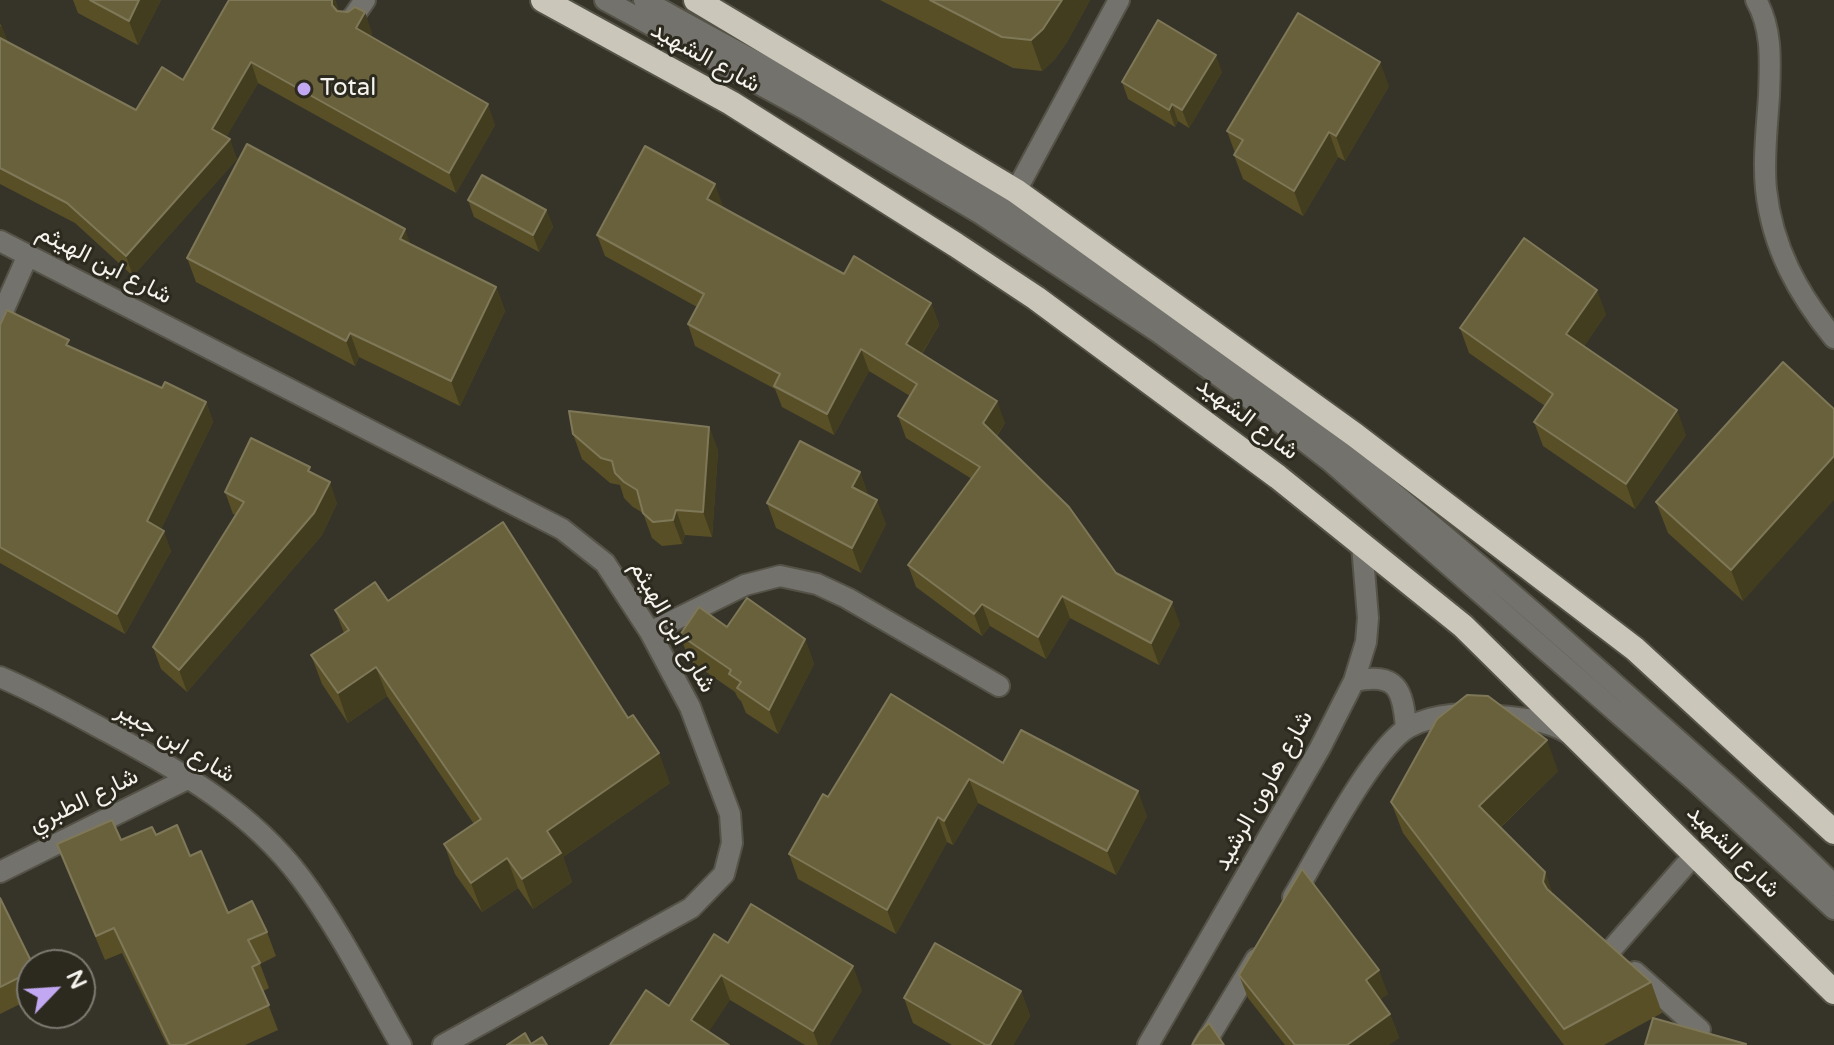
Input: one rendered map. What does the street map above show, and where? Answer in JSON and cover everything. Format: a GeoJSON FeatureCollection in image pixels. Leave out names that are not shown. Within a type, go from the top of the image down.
{"type":"FeatureCollection","features":[{"type":"Feature","properties":{"kind":"highway","name":"شارع الشهيد"},"geometry":{"type":"LineString","coordinates":[[543,0],[731,103],[1022,289],[1278,477],[1463,626],[1834,992]]}},
{"type":"Feature","properties":{"kind":"highway","name":"شارع الشهيد"},"geometry":{"type":"LineString","coordinates":[[696,0],[1016,191],[1355,435],[1635,649],[1834,832]]}},
{"type":"Feature","properties":{"kind":"street"},"geometry":{"type":"LineString","coordinates":[[351,20],[365,0]]}},
{"type":"Feature","properties":{"kind":"street"},"geometry":{"type":"LineString","coordinates":[[605,0],[893,160],[1069,271],[1232,386],[1330,461],[1695,781],[1834,909]]}},
{"type":"Feature","properties":{"kind":"street"},"geometry":{"type":"LineString","coordinates":[[644,0],[834,104],[962,180],[1194,336],[1297,413],[1420,513],[1622,690],[1834,885]]}},
{"type":"Feature","properties":{"kind":"street"},"geometry":{"type":"LineString","coordinates":[[1016,191],[1119,0]]}},
{"type":"Feature","properties":{"kind":"street"},"geometry":{"type":"LineString","coordinates":[[1756,0],[1763,12],[1769,38],[1765,187],[1773,230],[1787,270],[1808,307],[1834,338]]}},
{"type":"Feature","properties":{"kind":"street","name":"شارع ابن الهيثم"},"geometry":{"type":"LineString","coordinates":[[0,241],[562,529],[605,563],[650,632],[690,707],[730,814],[732,843],[724,874],[691,908],[443,1045]]}},
{"type":"Feature","properties":{"kind":"street"},"geometry":{"type":"LineString","coordinates":[[0,318],[28,255]]}},
{"type":"Feature","properties":{"kind":"street","name":"شارع هارون الرشيد"},"geometry":{"type":"LineString","coordinates":[[1148,1045],[1320,748],[1354,681],[1366,642],[1368,618],[1362,545]]}},
{"type":"Feature","properties":{"kind":"street"},"geometry":{"type":"LineString","coordinates":[[650,632],[745,585],[780,576],[817,584],[847,598],[999,686]]}},
{"type":"Feature","properties":{"kind":"street","name":"شارع ابن جبير"},"geometry":{"type":"LineString","coordinates":[[0,677],[31,690],[191,777],[251,823],[301,878],[401,1045]]}},
{"type":"Feature","properties":{"kind":"street"},"geometry":{"type":"LineString","coordinates":[[1354,681],[1381,677],[1394,685],[1405,707],[1406,728]]}},
{"type":"Feature","properties":{"kind":"street"},"geometry":{"type":"LineString","coordinates":[[1283,913],[1364,778],[1406,728],[1437,716],[1467,713],[1521,717],[1557,726],[1583,743]]}},
{"type":"Feature","properties":{"kind":"street","name":"شارع الطبري"},"geometry":{"type":"LineString","coordinates":[[0,872],[191,777]]}},
{"type":"Feature","properties":{"kind":"street"},"geometry":{"type":"LineString","coordinates":[[1695,854],[1605,945],[1700,1030]]}},
{"type":"Feature","properties":{"kind":"street"},"geometry":{"type":"LineString","coordinates":[[1204,1045],[1268,939]]}},
{"type":"Feature","properties":{"kind":"building"},"geometry":{"type":"Polygon","coordinates":[[[90,0],[139,0],[129,21],[90,0]]]}},
{"type":"Feature","properties":{"kind":"building"},"geometry":{"type":"Polygon","coordinates":[[[229,0],[332,0],[337,11],[348,12],[355,7],[365,12],[356,28],[488,104],[449,173],[251,62],[212,129],[230,139],[126,256],[67,203],[0,168],[0,38],[136,110],[162,67],[183,80],[229,0]]]}},
{"type":"Feature","properties":{"kind":"building"},"geometry":{"type":"Polygon","coordinates":[[[930,0],[1062,0],[1043,29],[1031,40],[1002,37],[930,0]]]}},
{"type":"Feature","properties":{"kind":"building"},"geometry":{"type":"Polygon","coordinates":[[[1298,13],[1380,62],[1336,136],[1329,132],[1294,191],[1234,155],[1243,140],[1227,131],[1298,13]]]}},
{"type":"Feature","properties":{"kind":"building"},"geometry":{"type":"Polygon","coordinates":[[[1158,20],[1216,55],[1182,110],[1172,104],[1169,110],[1122,82],[1158,20]]]}},
{"type":"Feature","properties":{"kind":"building"},"geometry":{"type":"Polygon","coordinates":[[[247,144],[405,229],[400,239],[496,287],[451,381],[350,333],[346,341],[187,258],[247,144]]]}},
{"type":"Feature","properties":{"kind":"building"},"geometry":{"type":"Polygon","coordinates":[[[645,146],[715,184],[707,199],[844,274],[854,256],[931,303],[906,344],[997,401],[983,423],[1069,507],[1116,573],[1172,602],[1151,643],[1062,596],[1038,637],[982,604],[974,614],[908,565],[980,467],[898,416],[917,384],[861,349],[827,414],[774,386],[780,374],[688,324],[704,294],[597,235],[645,146]]]}},
{"type":"Feature","properties":{"kind":"building"},"geometry":{"type":"Polygon","coordinates":[[[482,175],[546,210],[533,235],[468,200],[482,175]]]}},
{"type":"Feature","properties":{"kind":"building"},"geometry":{"type":"Polygon","coordinates":[[[1524,238],[1597,290],[1566,334],[1677,410],[1626,484],[1534,422],[1553,394],[1460,328],[1524,238]]]}},
{"type":"Feature","properties":{"kind":"building"},"geometry":{"type":"Polygon","coordinates":[[[7,310],[69,340],[66,345],[162,388],[165,382],[206,402],[147,521],[164,531],[117,614],[0,547],[0,325],[7,310]]]}},
{"type":"Feature","properties":{"kind":"building"},"geometry":{"type":"Polygon","coordinates":[[[1783,362],[1834,409],[1834,456],[1731,570],[1656,502],[1783,362]]]}},
{"type":"Feature","properties":{"kind":"building"},"geometry":{"type":"Polygon","coordinates":[[[569,411],[709,427],[703,512],[676,510],[673,520],[653,522],[643,513],[637,490],[615,473],[612,461],[601,458],[573,434],[569,411]]]}},
{"type":"Feature","properties":{"kind":"building"},"geometry":{"type":"Polygon","coordinates":[[[251,438],[310,467],[308,471],[330,482],[314,513],[179,670],[153,647],[244,502],[225,492],[251,438]]]}},
{"type":"Feature","properties":{"kind":"building"},"geometry":{"type":"Polygon","coordinates":[[[800,441],[860,472],[852,487],[877,500],[852,548],[767,503],[800,441]]]}},
{"type":"Feature","properties":{"kind":"building"},"geometry":{"type":"Polygon","coordinates":[[[503,522],[628,718],[633,715],[659,753],[547,831],[561,853],[522,879],[507,858],[471,883],[444,844],[481,819],[376,667],[338,693],[311,655],[349,630],[335,610],[375,582],[388,601],[503,522]]]}},
{"type":"Feature","properties":{"kind":"building"},"geometry":{"type":"Polygon","coordinates":[[[747,598],[805,639],[769,710],[737,688],[741,682],[729,674],[731,670],[680,635],[699,607],[727,627],[747,598]]]}},
{"type":"Feature","properties":{"kind":"building"},"geometry":{"type":"Polygon","coordinates":[[[891,694],[1003,763],[1021,730],[1138,791],[1107,851],[969,779],[944,821],[938,817],[887,910],[789,854],[823,794],[828,797],[891,694]]]}},
{"type":"Feature","properties":{"kind":"building"},"geometry":{"type":"Polygon","coordinates":[[[1467,695],[1488,696],[1547,740],[1479,806],[1545,872],[1543,882],[1547,889],[1651,982],[1564,1029],[1391,802],[1437,719],[1467,695]]]}},
{"type":"Feature","properties":{"kind":"building"},"geometry":{"type":"Polygon","coordinates":[[[112,820],[121,840],[152,827],[156,835],[177,825],[190,856],[201,851],[228,913],[252,901],[267,932],[248,940],[260,963],[252,967],[269,1005],[184,1045],[170,1045],[114,928],[96,936],[57,844],[112,820]]]}},
{"type":"Feature","properties":{"kind":"building"},"geometry":{"type":"Polygon","coordinates":[[[1302,869],[1379,970],[1366,980],[1390,1014],[1347,1045],[1295,1045],[1239,975],[1302,869]]]}},
{"type":"Feature","properties":{"kind":"building"},"geometry":{"type":"Polygon","coordinates":[[[0,898],[25,949],[16,949],[16,979],[0,987],[0,898]]]}},
{"type":"Feature","properties":{"kind":"building"},"geometry":{"type":"Polygon","coordinates":[[[751,904],[853,966],[813,1031],[721,975],[691,1020],[729,1045],[610,1045],[646,990],[669,1006],[714,934],[728,943],[751,904]]]}},
{"type":"Feature","properties":{"kind":"building"},"geometry":{"type":"Polygon","coordinates":[[[935,943],[1021,991],[990,1045],[904,998],[935,943]]]}},
{"type":"Feature","properties":{"kind":"building"},"geometry":{"type":"Polygon","coordinates":[[[1653,1018],[1746,1044],[1645,1045],[1653,1018]]]}},
{"type":"Feature","properties":{"kind":"building"},"geometry":{"type":"Polygon","coordinates":[[[1209,1023],[1224,1045],[1192,1045],[1200,1032],[1209,1023]]]}},
{"type":"Feature","properties":{"kind":"building"},"geometry":{"type":"Polygon","coordinates":[[[525,1033],[531,1044],[542,1037],[547,1045],[507,1045],[525,1033]]]}},
{"type":"Feature","properties":{"kind":"place","name":"Total"},"geometry":{"type":"Point","coordinates":[304,89]}}]}
